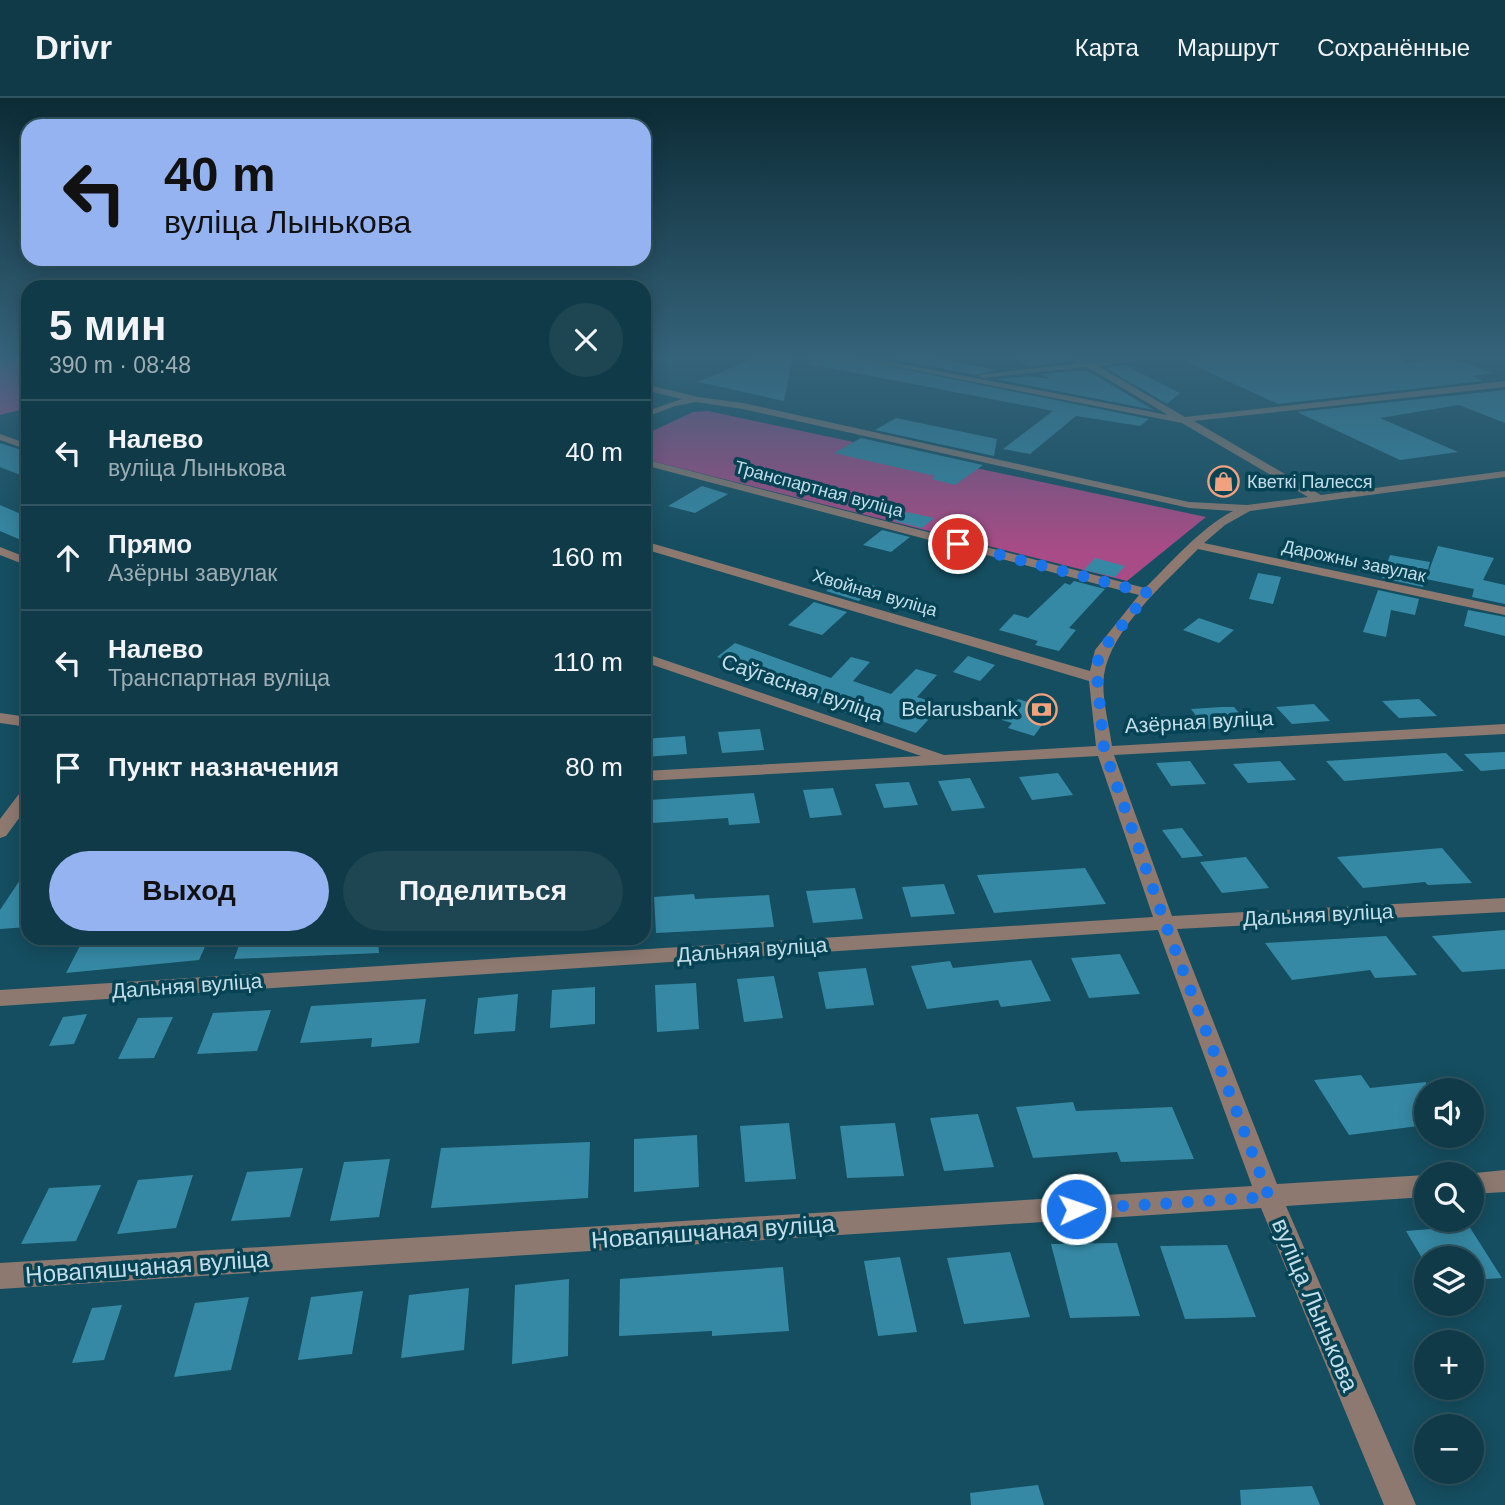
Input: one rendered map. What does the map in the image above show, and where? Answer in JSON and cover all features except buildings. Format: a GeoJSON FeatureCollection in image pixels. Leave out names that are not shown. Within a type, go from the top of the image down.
{"type":"FeatureCollection","features":[{"type":"Feature","properties":{"kind":"street"},"geometry":{"type":"LineString","coordinates":[[809,421],[1189,505],[1247,508],[1505,474]]}},
{"type":"Feature","properties":{"kind":"street"},"geometry":{"type":"LineString","coordinates":[[1181,421],[1320,499]]}},
{"type":"Feature","properties":{"kind":"street"},"geometry":{"type":"LineString","coordinates":[[0,437],[21,444]]}},
{"type":"Feature","properties":{"kind":"street","name":"Транспартная вуліца"},"geometry":{"type":"LineString","coordinates":[[651,464],[1148,593]]}},
{"type":"Feature","properties":{"kind":"street"},"geometry":{"type":"LineString","coordinates":[[1096,678],[1102,650],[1148,593],[1221,522],[1247,508]]}},
{"type":"Feature","properties":{"kind":"street","name":"Дарожны завулак"},"geometry":{"type":"LineString","coordinates":[[1195,545],[1505,611]]}},
{"type":"Feature","properties":{"kind":"street","name":"Хвойная вуліца"},"geometry":{"type":"LineString","coordinates":[[651,547],[1096,678]]}},
{"type":"Feature","properties":{"kind":"street"},"geometry":{"type":"LineString","coordinates":[[0,551],[21,559]]}},
{"type":"Feature","properties":{"kind":"street","name":"Саўгасная вуліца"},"geometry":{"type":"LineString","coordinates":[[651,659],[946,760]]}},
{"type":"Feature","properties":{"kind":"street","name":"вуліца Лынькова"},"geometry":{"type":"LineString","coordinates":[[1096,678],[1104,749],[1165,923],[1269,1197],[1400,1505]]}},
{"type":"Feature","properties":{"kind":"street"},"geometry":{"type":"LineString","coordinates":[[0,718],[21,721]]}},
{"type":"Feature","properties":{"kind":"street","name":"Азёрная вуліца"},"geometry":{"type":"LineString","coordinates":[[651,776],[1505,729]]}},
{"type":"Feature","properties":{"kind":"street"},"geometry":{"type":"LineString","coordinates":[[0,832],[14,812]]}},
{"type":"Feature","properties":{"kind":"street","name":"Дальняя вуліца"},"geometry":{"type":"LineString","coordinates":[[0,998],[1165,923],[1505,905]]}},
{"type":"Feature","properties":{"kind":"street"},"geometry":{"type":"LineString","coordinates":[[1484,1182],[1505,1181]]}},
{"type":"Feature","properties":{"kind":"street","name":"Новапяшчаная вуліца"},"geometry":{"type":"LineString","coordinates":[[0,1276],[1414,1187]]}},
{"type":"Feature","properties":{"kind":"shaded area"},"geometry":{"type":"Polygon","coordinates":[[[675,421],[753,421],[1206,517],[1127,581],[651,461],[651,432],[675,421]]]}},
{"type":"Feature","properties":{"kind":"place","name":"Кветкі Палесся"},"geometry":{"type":"Point","coordinates":[1224,482]}},
{"type":"Feature","properties":{"kind":"place","name":"Belarusbank"},"geometry":{"type":"Point","coordinates":[1041,709]}},
{"type":"Feature","properties":{"kind":"route"},"geometry":{"type":"LineString","coordinates":[[958,544],[1148,593],[1102,650],[1096,666],[1104,749],[1165,923],[1269,1197],[1076,1209]]}}]}
